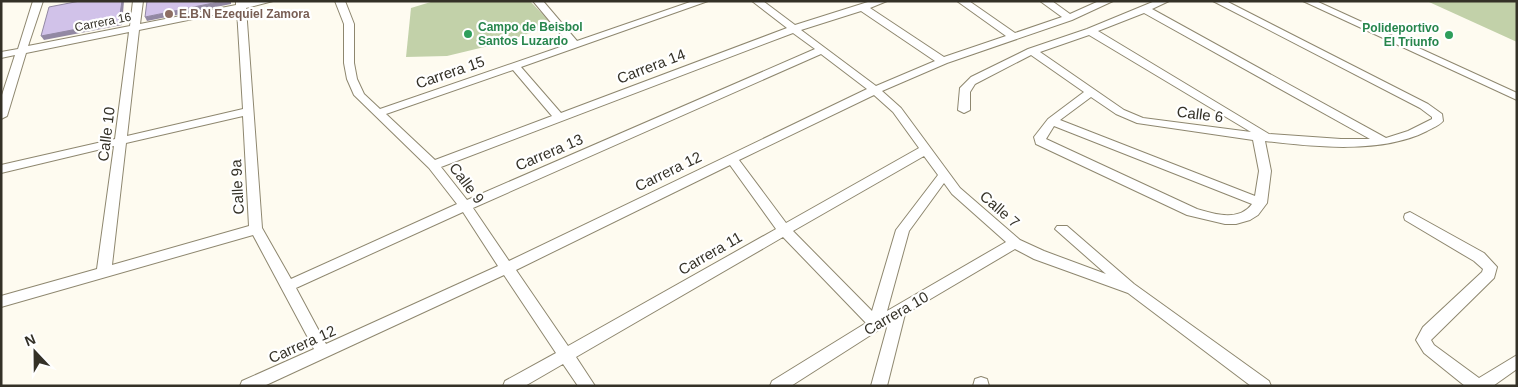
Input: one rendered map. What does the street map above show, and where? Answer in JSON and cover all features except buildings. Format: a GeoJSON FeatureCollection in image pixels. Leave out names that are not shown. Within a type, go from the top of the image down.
{"type":"FeatureCollection","features":[{"type":"Feature","properties":{"kind":"street"},"geometry":{"type":"LineString","coordinates":[[1,116],[38,1]]}},
{"type":"Feature","properties":{"kind":"street","name":"Calle 10"},"geometry":{"type":"LineString","coordinates":[[104,272],[138,1]]}},
{"type":"Feature","properties":{"kind":"street","name":"Carrera 16"},"geometry":{"type":"LineString","coordinates":[[1,55],[134,29],[241,4],[268,1]]}},
{"type":"Feature","properties":{"kind":"street","name":"Calle 9"},"geometry":{"type":"LineString","coordinates":[[340,1],[349,24],[349,63],[352,79],[359,95],[433,165],[465,206],[587,386]]}},
{"type":"Feature","properties":{"kind":"street"},"geometry":{"type":"LineString","coordinates":[[538,1],[574,44]]}},
{"type":"Feature","properties":{"kind":"street","name":"Carrera 15"},"geometry":{"type":"LineString","coordinates":[[378,113],[703,1]]}},
{"type":"Feature","properties":{"kind":"street","name":"Calle 7"},"geometry":{"type":"LineString","coordinates":[[757,1],[875,90],[906,120],[943,176],[956,191],[1015,243],[1047,259],[1133,289],[1263,386]]}},
{"type":"Feature","properties":{"kind":"street","name":"Carrera 14"},"geometry":{"type":"LineString","coordinates":[[433,165],[793,29],[882,1]]}},
{"type":"Feature","properties":{"kind":"street"},"geometry":{"type":"LineString","coordinates":[[962,1],[1012,36]]}},
{"type":"Feature","properties":{"kind":"street"},"geometry":{"type":"LineString","coordinates":[[1045,1],[1070,18]]}},
{"type":"Feature","properties":{"kind":"street","name":"Carrera 12"},"geometry":{"type":"LineString","coordinates":[[248,386],[507,268],[875,90],[943,61],[1012,36],[1070,18],[1108,1]]}},
{"type":"Feature","properties":{"kind":"street"},"geometry":{"type":"LineString","coordinates":[[964,110],[964,88],[968,83],[1032,51],[1090,31],[1164,1]]}},
{"type":"Feature","properties":{"kind":"street","name":"Calle 6"},"geometry":{"type":"LineString","coordinates":[[1032,51],[1120,112],[1141,121],[1263,137],[1341,143],[1385,142],[1412,134],[1437,122],[1438,116],[1424,106],[1218,1]]}},
{"type":"Feature","properties":{"kind":"street"},"geometry":{"type":"LineString","coordinates":[[1308,1],[1517,97]]}},
{"type":"Feature","properties":{"kind":"street","name":"Calle 9a"},"geometry":{"type":"LineString","coordinates":[[241,4],[256,229],[323,353]]}},
{"type":"Feature","properties":{"kind":"street"},"geometry":{"type":"LineString","coordinates":[[862,7],[943,61]]}},
{"type":"Feature","properties":{"kind":"street"},"geometry":{"type":"LineString","coordinates":[[1144,9],[1385,142]]}},
{"type":"Feature","properties":{"kind":"street"},"geometry":{"type":"LineString","coordinates":[[1090,31],[1263,137],[1265,173],[1261,203],[1250,216],[1235,219],[1224,220],[1192,212],[1040,141],[1040,137],[1052,121],[1091,92]]}},
{"type":"Feature","properties":{"kind":"street","name":"Carrera 13"},"geometry":{"type":"LineString","coordinates":[[288,286],[465,206],[822,50]]}},
{"type":"Feature","properties":{"kind":"street"},"geometry":{"type":"LineString","coordinates":[[514,65],[559,117]]}},
{"type":"Feature","properties":{"kind":"street"},"geometry":{"type":"LineString","coordinates":[[1,169],[249,111]]}},
{"type":"Feature","properties":{"kind":"street"},"geometry":{"type":"LineString","coordinates":[[1052,121],[1261,203]]}},
{"type":"Feature","properties":{"kind":"street","name":"Carrera 11"},"geometry":{"type":"LineString","coordinates":[[511,386],[783,229],[925,150]]}},
{"type":"Feature","properties":{"kind":"street"},"geometry":{"type":"LineString","coordinates":[[732,159],[783,229],[876,324],[903,230],[943,176]]}},
{"type":"Feature","properties":{"kind":"street"},"geometry":{"type":"LineString","coordinates":[[1410,217],[1479,257],[1490,267],[1489,274],[1428,331],[1423,340],[1429,348],[1478,386],[1517,361]]}},
{"type":"Feature","properties":{"kind":"street"},"geometry":{"type":"LineString","coordinates":[[1,302],[256,229]]}},
{"type":"Feature","properties":{"kind":"street"},"geometry":{"type":"LineString","coordinates":[[1062,229],[1133,289]]}},
{"type":"Feature","properties":{"kind":"street","name":"Carrera 10"},"geometry":{"type":"LineString","coordinates":[[778,386],[876,324],[1015,243]]}},
{"type":"Feature","properties":{"kind":"street"},"geometry":{"type":"LineString","coordinates":[[879,386],[899,311]]}},
{"type":"Feature","properties":{"kind":"green space","name":"Campo de Beisbol Santos Luzardo"},"geometry":{"type":"Polygon","coordinates":[[[434,1],[530,1],[553,25],[501,43],[447,56],[406,57],[411,8],[434,1]]]}},
{"type":"Feature","properties":{"kind":"green space"},"geometry":{"type":"Polygon","coordinates":[[[1430,1],[1517,1],[1517,42],[1429,2],[1430,1]]]}},
{"type":"Feature","properties":{"kind":"place","name":"E.B.N Ezequiel Zamora"},"geometry":{"type":"Point","coordinates":[169,14]}},
{"type":"Feature","properties":{"kind":"place","name":"Campo de Beisbol Santos Luzardo"},"geometry":{"type":"Point","coordinates":[468,34]}},
{"type":"Feature","properties":{"kind":"place","name":"Polideportivo El Triunfo"},"geometry":{"type":"Point","coordinates":[1449,35]}}]}
